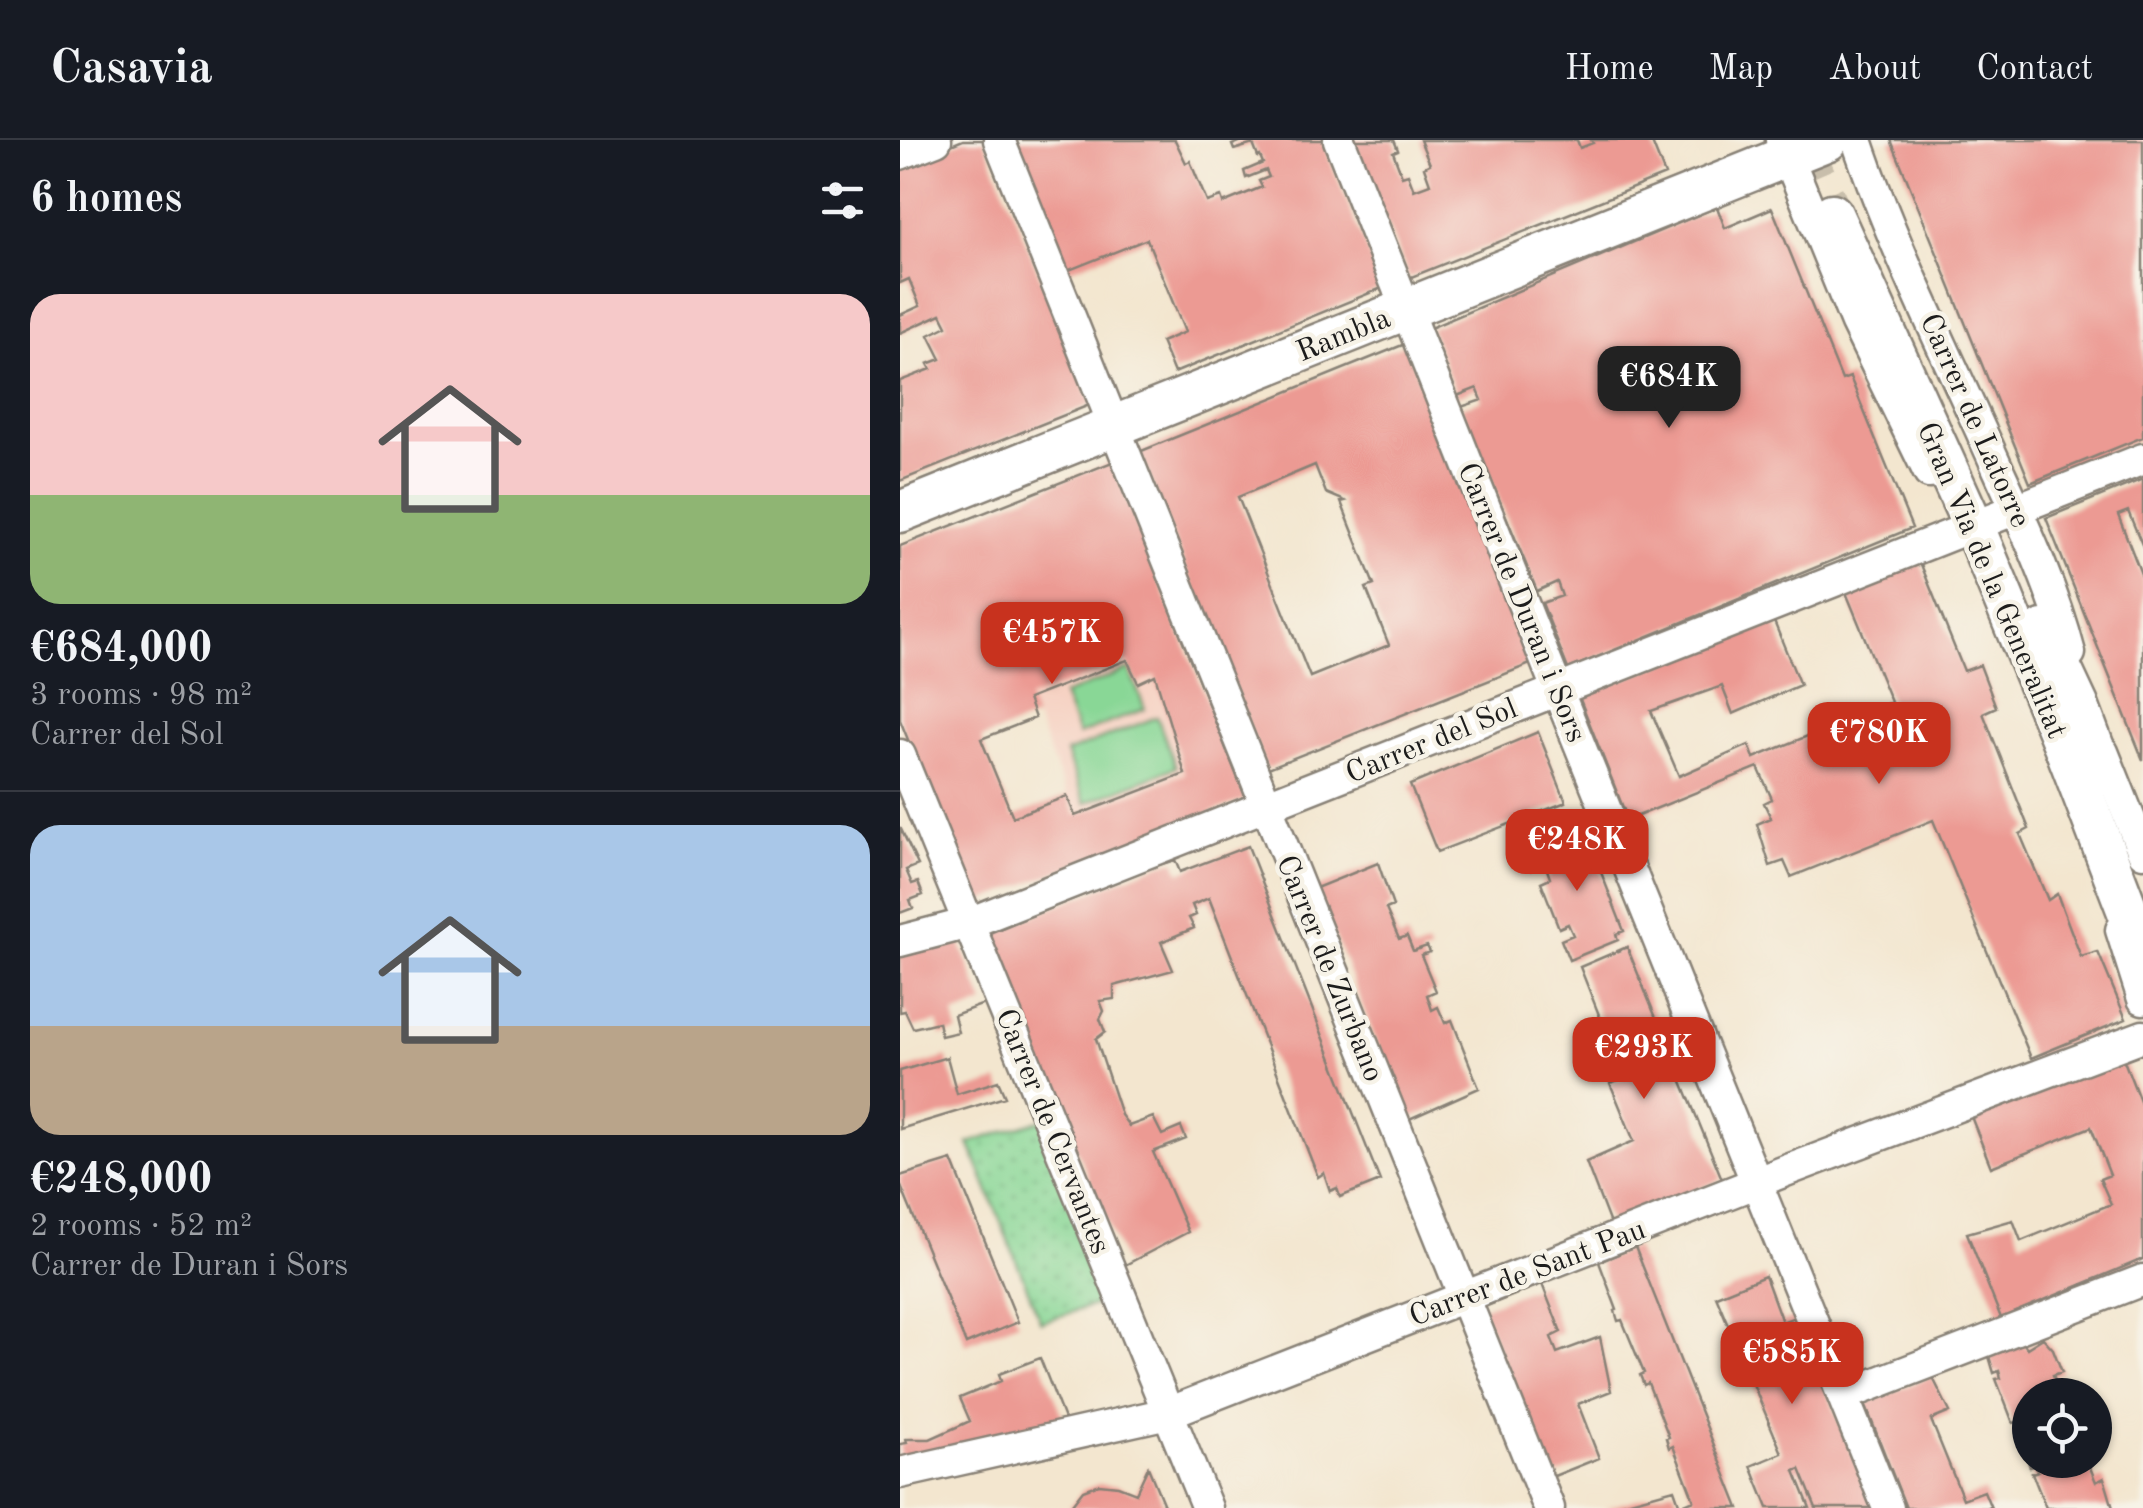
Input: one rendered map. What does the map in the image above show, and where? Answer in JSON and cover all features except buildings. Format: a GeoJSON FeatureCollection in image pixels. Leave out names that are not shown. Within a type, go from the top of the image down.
{"type":"FeatureCollection","features":[{"type":"Feature","properties":{"kind":"street"},"geometry":{"type":"LineString","coordinates":[[900,154],[936,140]]}},
{"type":"Feature","properties":{"kind":"street","name":"Carrer de Zurbano"},"geometry":{"type":"LineString","coordinates":[[999,140],[1549,1508]]}},
{"type":"Feature","properties":{"kind":"street","name":"Carrer de Duran i Sors"},"geometry":{"type":"LineString","coordinates":[[1339,140],[1888,1508]]}},
{"type":"Feature","properties":{"kind":"street","name":"Rambla"},"geometry":{"type":"LineString","coordinates":[[900,512],[1406,308],[1784,148],[1828,140]]}},
{"type":"Feature","properties":{"kind":"street","name":"Carrer de Latorre"},"geometry":{"type":"LineString","coordinates":[[1857,140],[1916,286],[1985,522],[2128,864],[2143,999]]}},
{"type":"Feature","properties":{"kind":"street","name":"Carrer de Latorre"},"geometry":{"type":"LineString","coordinates":[[1784,148],[1856,324],[1985,522]]}},
{"type":"Feature","properties":{"kind":"street","name":"Gran Via de la Generalitat"},"geometry":{"type":"LineString","coordinates":[[1845,212],[1985,522],[2128,864],[2143,951]]}},
{"type":"Feature","properties":{"kind":"street","name":"Carrer del Sol"},"geometry":{"type":"LineString","coordinates":[[900,942],[969,923],[2143,459]]}},
{"type":"Feature","properties":{"kind":"street","name":"Carrer de Cervantes"},"geometry":{"type":"LineString","coordinates":[[900,754],[1207,1508]]}},
{"type":"Feature","properties":{"kind":"street","name":"Carrer de Sant Pau"},"geometry":{"type":"LineString","coordinates":[[900,1473],[1168,1413],[1462,1296],[2143,1036]]}},
{"type":"Feature","properties":{"kind":"street"},"geometry":{"type":"LineString","coordinates":[[1843,1396],[2143,1280]]}},
{"type":"Feature","properties":{"kind":"shaded area"},"geometry":{"type":"Polygon","coordinates":[[[1183,638],[1246,799],[1092,859],[1028,699],[1183,638]]]}},
{"type":"Feature","properties":{"kind":"green space"},"geometry":{"type":"Polygon","coordinates":[[[1129,669],[1145,709],[1078,735],[1063,695],[1129,669]]]}},
{"type":"Feature","properties":{"kind":"green space"},"geometry":{"type":"Polygon","coordinates":[[[1157,717],[1176,767],[1085,803],[1066,753],[1157,717]]]}},
{"type":"Feature","properties":{"kind":"green space"},"geometry":{"type":"Polygon","coordinates":[[[1044,1119],[1113,1299],[1041,1322],[969,1143],[1044,1119]]]}},
{"type":"Feature","properties":{"kind":"tunnel"},"geometry":{"type":"LineString","coordinates":[[1800,140],[1832,214]]}}]}
